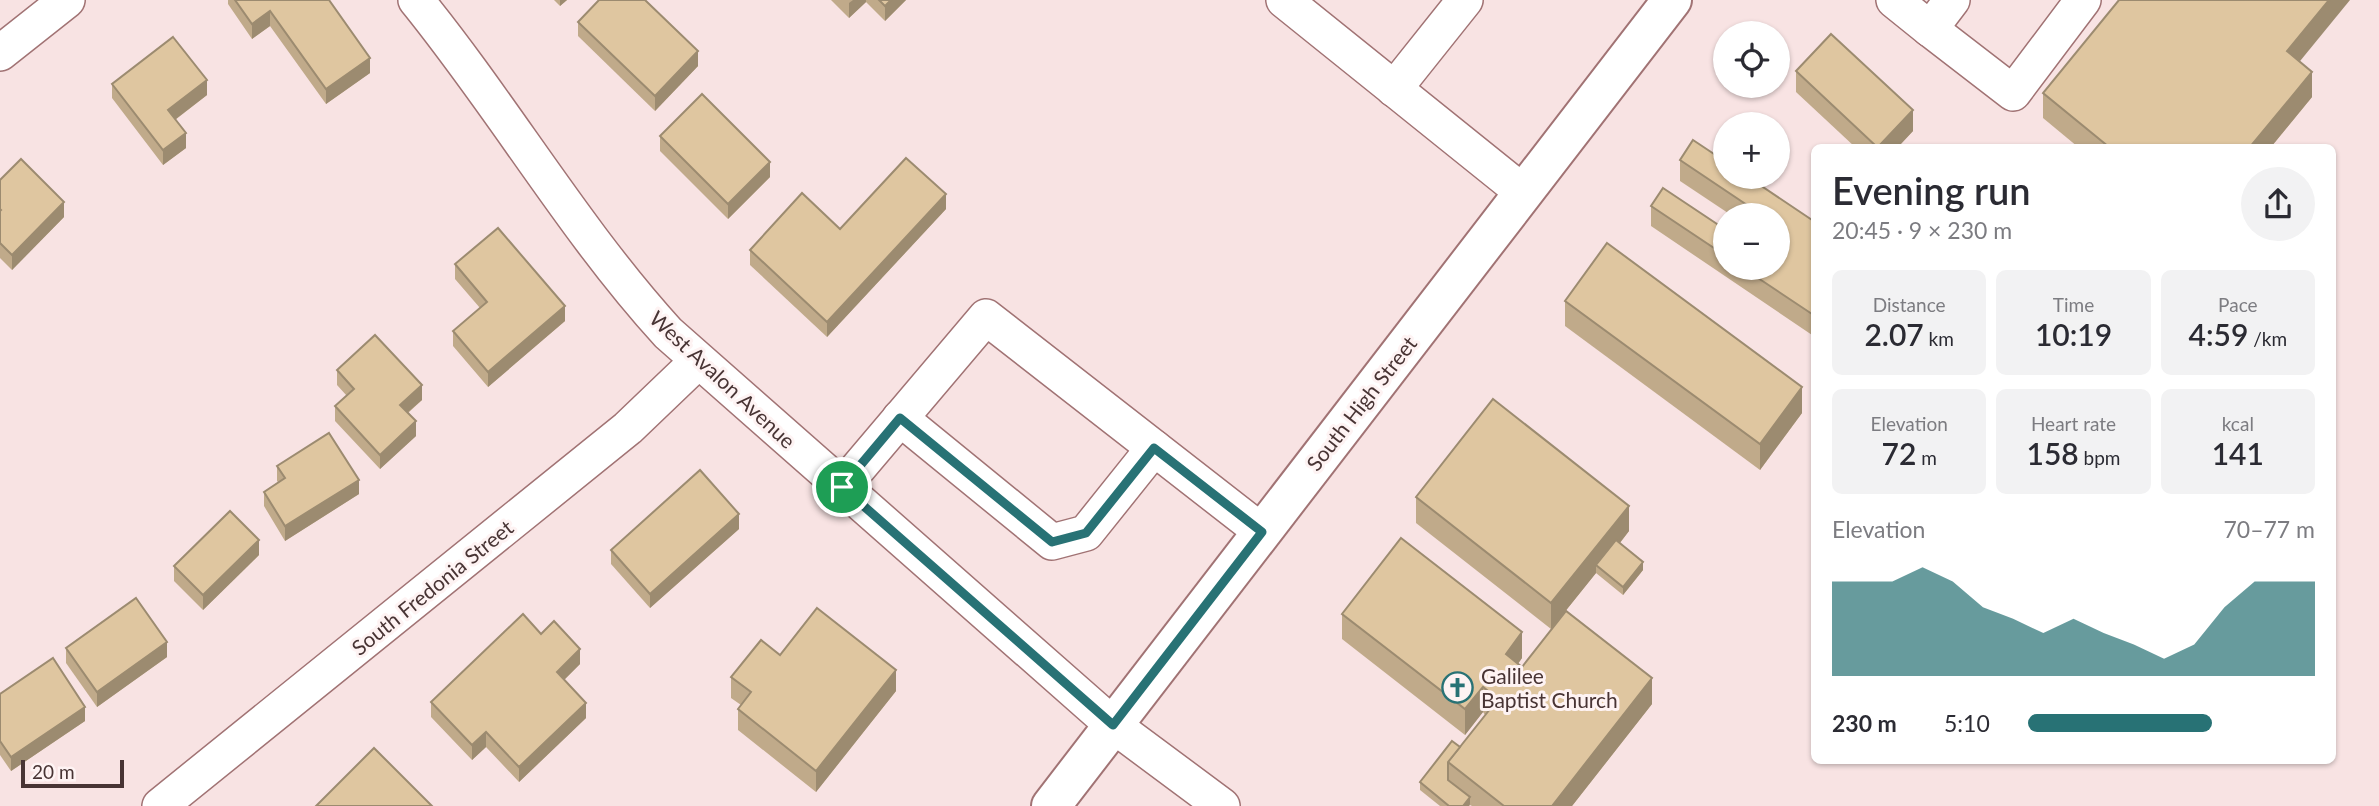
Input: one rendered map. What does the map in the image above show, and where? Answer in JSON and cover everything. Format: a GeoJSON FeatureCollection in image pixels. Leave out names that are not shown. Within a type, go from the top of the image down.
{"type":"FeatureCollection","features":[{"type":"Feature","properties":{"kind":"main road","name":"South High Street"},"geometry":{"type":"LineString","coordinates":[[1051,806],[1672,0]]}},
{"type":"Feature","properties":{"kind":"street"},"geometry":{"type":"LineString","coordinates":[[0,54],[67,0]]}},
{"type":"Feature","properties":{"kind":"street","name":"West Avalon Avenue"},"geometry":{"type":"LineString","coordinates":[[416,0],[468,66],[615,271],[659,323],[698,361],[1113,725],[1222,806]]}},
{"type":"Feature","properties":{"kind":"street"},"geometry":{"type":"LineString","coordinates":[[1284,0],[1524,193]]}},
{"type":"Feature","properties":{"kind":"street"},"geometry":{"type":"LineString","coordinates":[[1394,89],[1465,0]]}},
{"type":"Feature","properties":{"kind":"street"},"geometry":{"type":"LineString","coordinates":[[1894,0],[2013,93],[2083,0]]}},
{"type":"Feature","properties":{"kind":"street"},"geometry":{"type":"LineString","coordinates":[[1930,29],[1952,0]]}},
{"type":"Feature","properties":{"kind":"street"},"geometry":{"type":"LineString","coordinates":[[842,487],[986,317],[1262,532]]}},
{"type":"Feature","properties":{"kind":"street","name":"South Fredonia Street"},"geometry":{"type":"LineString","coordinates":[[160,806],[628,428],[698,361]]}},
{"type":"Feature","properties":{"kind":"street"},"geometry":{"type":"LineString","coordinates":[[900,418],[1052,542],[1086,533],[1154,448]]}},
{"type":"Feature","properties":{"kind":"building"},"geometry":{"type":"Polygon","coordinates":[[[235,0],[329,0],[370,58],[326,89],[270,11],[252,24],[235,0]]]}},
{"type":"Feature","properties":{"kind":"building"},"geometry":{"type":"Polygon","coordinates":[[[599,0],[645,0],[698,51],[655,96],[578,22],[599,0]]]}},
{"type":"Feature","properties":{"kind":"building"},"geometry":{"type":"Polygon","coordinates":[[[879,0],[891,0],[885,6],[879,0]]]}},
{"type":"Feature","properties":{"kind":"building"},"geometry":{"type":"Polygon","coordinates":[[[2119,0],[2329,0],[2287,51],[2312,72],[2252,144],[2105,144],[2043,93],[2119,0]]]}},
{"type":"Feature","properties":{"kind":"building"},"geometry":{"type":"Polygon","coordinates":[[[1831,34],[1913,110],[1881,144],[1874,144],[1796,71],[1831,34]]]}},
{"type":"Feature","properties":{"kind":"building"},"geometry":{"type":"Polygon","coordinates":[[[173,37],[207,80],[168,110],[186,133],[163,150],[112,84],[173,37]]]}},
{"type":"Feature","properties":{"kind":"building"},"geometry":{"type":"Polygon","coordinates":[[[702,94],[770,162],[728,204],[660,136],[702,94]]]}},
{"type":"Feature","properties":{"kind":"building"},"geometry":{"type":"Polygon","coordinates":[[[1693,140],[1713,153],[1713,182],[1680,160],[1693,140]]]}},
{"type":"Feature","properties":{"kind":"building"},"geometry":{"type":"Polygon","coordinates":[[[906,158],[946,194],[827,322],[750,250],[802,193],[840,229],[906,158]]]}},
{"type":"Feature","properties":{"kind":"building"},"geometry":{"type":"Polygon","coordinates":[[[21,159],[64,202],[12,255],[0,243],[0,180],[21,159]]]}},
{"type":"Feature","properties":{"kind":"building"},"geometry":{"type":"Polygon","coordinates":[[[1663,188],[1713,221],[1713,247],[1651,206],[1663,188]]]}},
{"type":"Feature","properties":{"kind":"building"},"geometry":{"type":"Polygon","coordinates":[[[1723,189],[1766,189],[1787,203],[1744,203],[1723,189]]]}},
{"type":"Feature","properties":{"kind":"building"},"geometry":{"type":"Polygon","coordinates":[[[1790,205],[1811,219],[1811,313],[1761,280],[1790,280],[1790,205]]]}},
{"type":"Feature","properties":{"kind":"building"},"geometry":{"type":"Polygon","coordinates":[[[498,228],[565,306],[488,372],[453,331],[487,302],[455,264],[498,228]]]}},
{"type":"Feature","properties":{"kind":"building"},"geometry":{"type":"Polygon","coordinates":[[[1607,243],[1802,387],[1760,444],[1565,301],[1607,243]]]}},
{"type":"Feature","properties":{"kind":"building"},"geometry":{"type":"Polygon","coordinates":[[[375,335],[422,385],[400,405],[416,421],[380,455],[335,406],[354,389],[337,370],[375,335]]]}},
{"type":"Feature","properties":{"kind":"building"},"geometry":{"type":"Polygon","coordinates":[[[1493,399],[1629,506],[1551,603],[1416,497],[1493,399]]]}},
{"type":"Feature","properties":{"kind":"building"},"geometry":{"type":"Polygon","coordinates":[[[329,433],[359,480],[285,526],[264,492],[285,478],[277,466],[329,433]]]}},
{"type":"Feature","properties":{"kind":"building"},"geometry":{"type":"Polygon","coordinates":[[[700,470],[739,514],[650,594],[611,550],[700,470]]]}},
{"type":"Feature","properties":{"kind":"building"},"geometry":{"type":"Polygon","coordinates":[[[230,511],[259,540],[203,595],[174,566],[230,511]]]}},
{"type":"Feature","properties":{"kind":"building","name":"Galilee Baptist Church"},"geometry":{"type":"Polygon","coordinates":[[[1401,538],[1522,632],[1506,654],[1522,667],[1566,611],[1652,678],[1552,806],[1504,806],[1448,762],[1498,699],[1483,687],[1465,709],[1342,614],[1401,538]]]}},
{"type":"Feature","properties":{"kind":"building"},"geometry":{"type":"Polygon","coordinates":[[[1616,540],[1643,562],[1623,587],[1596,565],[1616,540]]]}},
{"type":"Feature","properties":{"kind":"building"},"geometry":{"type":"Polygon","coordinates":[[[136,598],[167,642],[97,692],[66,648],[136,598]]]}},
{"type":"Feature","properties":{"kind":"building"},"geometry":{"type":"Polygon","coordinates":[[[817,608],[896,670],[816,771],[738,709],[751,692],[731,677],[761,640],[780,655],[817,608]]]}},
{"type":"Feature","properties":{"kind":"building"},"geometry":{"type":"Polygon","coordinates":[[[523,614],[541,634],[554,621],[580,649],[557,672],[586,703],[519,767],[486,732],[472,745],[431,702],[523,614]]]}},
{"type":"Feature","properties":{"kind":"building"},"geometry":{"type":"Polygon","coordinates":[[[53,658],[85,707],[11,757],[0,741],[0,694],[53,658]]]}},
{"type":"Feature","properties":{"kind":"building"},"geometry":{"type":"Polygon","coordinates":[[[1452,741],[1460,747],[1448,762],[1448,780],[1470,797],[1463,806],[1449,806],[1420,782],[1452,741]]]}},
{"type":"Feature","properties":{"kind":"building"},"geometry":{"type":"Polygon","coordinates":[[[374,748],[432,806],[316,806],[374,748]]]}},
{"type":"Feature","properties":{"kind":"place","name":"Galilee Baptist Church"},"geometry":{"type":"Point","coordinates":[1458,687]}},
{"type":"Feature","properties":{"kind":"route"},"geometry":{"type":"LineString","coordinates":[[900,418],[1052,542],[1086,533],[1154,448],[1262,532],[1113,725],[842,487],[900,418]]}}]}
